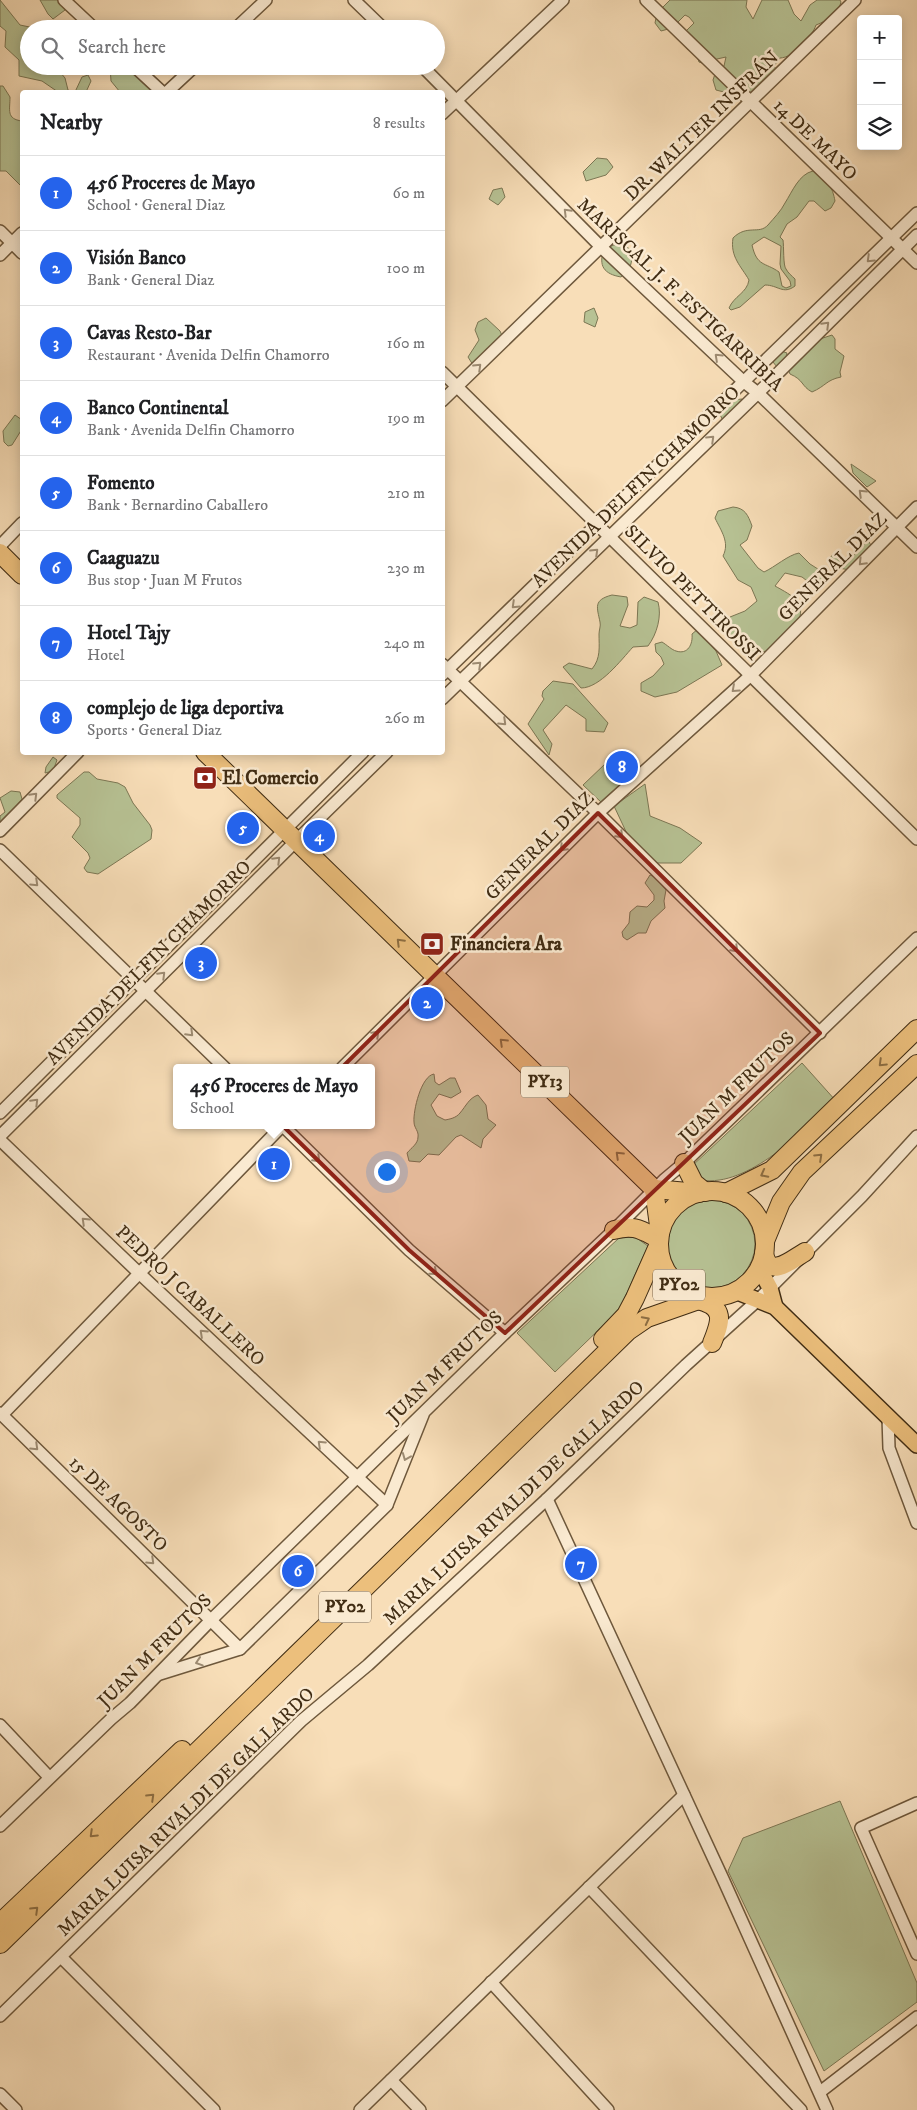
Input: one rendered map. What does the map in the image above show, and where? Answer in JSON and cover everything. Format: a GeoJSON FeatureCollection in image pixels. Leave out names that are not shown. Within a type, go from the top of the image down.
{"type":"FeatureCollection","features":[{"type":"Feature","properties":{"kind":"highway"},"geometry":{"type":"LineString","coordinates":[[0,553],[20,573]]}},
{"type":"Feature","properties":{"kind":"highway","name":"PY13"},"geometry":{"type":"LineString","coordinates":[[208,755],[654,1189]]}},
{"type":"Feature","properties":{"kind":"highway","name":"PY02"},"geometry":{"type":"LineString","coordinates":[[726,1193],[772,1170],[917,1029]]}},
{"type":"Feature","properties":{"kind":"highway","name":"PY02"},"geometry":{"type":"LineString","coordinates":[[0,1944],[628,1331],[647,1318],[703,1298],[722,1296],[735,1291],[749,1282],[762,1254],[781,1202],[802,1172],[917,1064]]}},
{"type":"Feature","properties":{"kind":"highway"},"geometry":{"type":"LineString","coordinates":[[684,1163],[694,1183],[703,1192]]}},
{"type":"Feature","properties":{"kind":"highway"},"geometry":{"type":"LineString","coordinates":[[660,1239],[654,1189],[703,1192]]}},
{"type":"Feature","properties":{"kind":"highway","name":"PY02"},"geometry":{"type":"LineString","coordinates":[[0,1923],[407,1535],[626,1315],[660,1239],[664,1222],[678,1204],[703,1192],[726,1193],[741,1200],[753,1211],[763,1230],[762,1254]]}},
{"type":"Feature","properties":{"kind":"highway"},"geometry":{"type":"LineString","coordinates":[[614,1230],[625,1227],[638,1228],[660,1239]]}},
{"type":"Feature","properties":{"kind":"highway","name":"PY02"},"geometry":{"type":"LineString","coordinates":[[660,1239],[662,1263],[673,1280],[688,1292],[703,1298]]}},
{"type":"Feature","properties":{"kind":"highway"},"geometry":{"type":"LineString","coordinates":[[762,1254],[769,1265],[775,1268],[805,1252]]}},
{"type":"Feature","properties":{"kind":"highway"},"geometry":{"type":"LineString","coordinates":[[703,1298],[719,1313],[720,1320],[712,1343]]}},
{"type":"Feature","properties":{"kind":"main road"},"geometry":{"type":"LineString","coordinates":[[762,1254],[775,1307]]}},
{"type":"Feature","properties":{"kind":"main road"},"geometry":{"type":"LineString","coordinates":[[735,1291],[775,1307],[917,1445]]}},
{"type":"Feature","properties":{"kind":"street"},"geometry":{"type":"LineString","coordinates":[[64,0],[85,20]]}},
{"type":"Feature","properties":{"kind":"street"},"geometry":{"type":"LineString","coordinates":[[245,20],[266,0]]}},
{"type":"Feature","properties":{"kind":"street"},"geometry":{"type":"LineString","coordinates":[[354,0],[375,20]]}},
{"type":"Feature","properties":{"kind":"street"},"geometry":{"type":"LineString","coordinates":[[445,111],[563,0]]}},
{"type":"Feature","properties":{"kind":"street","name":"14 DE MAYO"},"geometry":{"type":"LineString","coordinates":[[646,0],[917,263]]}},
{"type":"Feature","properties":{"kind":"street","name":"DR. WALTER INSFRÁN"},"geometry":{"type":"LineString","coordinates":[[445,398],[855,0]]}},
{"type":"Feature","properties":{"kind":"street"},"geometry":{"type":"LineString","coordinates":[[144,75],[160,90]]}},
{"type":"Feature","properties":{"kind":"street"},"geometry":{"type":"LineString","coordinates":[[169,90],[185,75]]}},
{"type":"Feature","properties":{"kind":"street","name":"MARISCAL J. F. ESTIGARRIBIA"},"geometry":{"type":"LineString","coordinates":[[431,75],[601,247],[758,393],[917,547]]}},
{"type":"Feature","properties":{"kind":"street","name":"AVENIDA DELFIN CHAMORRO"},"geometry":{"type":"LineString","coordinates":[[445,670],[597,525],[917,213]]}},
{"type":"Feature","properties":{"kind":"street"},"geometry":{"type":"LineString","coordinates":[[0,231],[20,251]]}},
{"type":"Feature","properties":{"kind":"street"},"geometry":{"type":"LineString","coordinates":[[0,255],[20,235]]}},
{"type":"Feature","properties":{"kind":"street","name":"AVENIDA DELFIN CHAMORRO"},"geometry":{"type":"LineString","coordinates":[[445,696],[611,537],[917,235]]}},
{"type":"Feature","properties":{"kind":"street","name":"SILVIO PETTIROSSI"},"geometry":{"type":"LineString","coordinates":[[445,375],[917,839]]}},
{"type":"Feature","properties":{"kind":"street","name":"GENERAL DIAZ"},"geometry":{"type":"LineString","coordinates":[[346,1064],[598,813],[751,675],[917,507]]}},
{"type":"Feature","properties":{"kind":"street"},"geometry":{"type":"LineString","coordinates":[[0,546],[20,525]]}},
{"type":"Feature","properties":{"kind":"street"},"geometry":{"type":"LineString","coordinates":[[445,670],[461,682],[598,813],[820,1033]]}},
{"type":"Feature","properties":{"kind":"street"},"geometry":{"type":"LineString","coordinates":[[0,831],[75,755]]}},
{"type":"Feature","properties":{"kind":"street","name":"AVENIDA DELFIN CHAMORRO"},"geometry":{"type":"LineString","coordinates":[[0,1138],[147,990],[291,834],[360,755]]}},
{"type":"Feature","properties":{"kind":"street","name":"AVENIDA DELFIN CHAMORRO"},"geometry":{"type":"LineString","coordinates":[[0,1113],[134,979],[291,834],[383,755]]}},
{"type":"Feature","properties":{"kind":"street"},"geometry":{"type":"LineString","coordinates":[[0,850],[147,990],[221,1064]]}},
{"type":"Feature","properties":{"kind":"street","name":"JUAN M FRUTOS"},"geometry":{"type":"LineString","coordinates":[[0,1826],[49,1777],[130,1703],[211,1620],[424,1411],[917,938]]}},
{"type":"Feature","properties":{"kind":"street"},"geometry":{"type":"LineString","coordinates":[[1,1414],[140,1274],[279,1129]]}},
{"type":"Feature","properties":{"kind":"street"},"geometry":{"type":"LineString","coordinates":[[287,1129],[409,1250],[505,1333]]}},
{"type":"Feature","properties":{"kind":"street","name":"MARIA LUISA RIVALDI DE GALLARDO"},"geometry":{"type":"LineString","coordinates":[[0,2016],[301,1721],[349,1682],[758,1300],[862,1196],[917,1136]]}},
{"type":"Feature","properties":{"kind":"street","name":"PEDRO J CABALLERO"},"geometry":{"type":"LineString","coordinates":[[0,1138],[140,1274],[387,1505]]}},
{"type":"Feature","properties":{"kind":"street"},"geometry":{"type":"LineString","coordinates":[[157,1675],[240,1649],[387,1505],[424,1411]]}},
{"type":"Feature","properties":{"kind":"street","name":"15 DE AGOSTO"},"geometry":{"type":"LineString","coordinates":[[1,1414],[240,1649]]}},
{"type":"Feature","properties":{"kind":"street"},"geometry":{"type":"LineString","coordinates":[[888,1417],[889,1448],[917,1523]]}},
{"type":"Feature","properties":{"kind":"street"},"geometry":{"type":"LineString","coordinates":[[547,1499],[827,2110]]}},
{"type":"Feature","properties":{"kind":"street"},"geometry":{"type":"LineString","coordinates":[[0,1725],[49,1777]]}},
{"type":"Feature","properties":{"kind":"street"},"geometry":{"type":"LineString","coordinates":[[360,2110],[684,1795]]}},
{"type":"Feature","properties":{"kind":"street"},"geometry":{"type":"LineString","coordinates":[[917,1802],[861,1828],[917,1954]]}},
{"type":"Feature","properties":{"kind":"street"},"geometry":{"type":"LineString","coordinates":[[589,1886],[801,2110]]}},
{"type":"Feature","properties":{"kind":"street"},"geometry":{"type":"LineString","coordinates":[[61,1957],[214,2110]]}},
{"type":"Feature","properties":{"kind":"street"},"geometry":{"type":"LineString","coordinates":[[491,1982],[608,2110]]}},
{"type":"Feature","properties":{"kind":"street"},"geometry":{"type":"LineString","coordinates":[[820,2092],[917,2016]]}},
{"type":"Feature","properties":{"kind":"street"},"geometry":{"type":"LineString","coordinates":[[391,2080],[420,2110]]}},
{"type":"Feature","properties":{"kind":"street"},"geometry":{"type":"LineString","coordinates":[[0,2094],[16,2110]]}},
{"type":"Feature","properties":{"kind":"highlighted area"},"geometry":{"type":"Polygon","coordinates":[[[598,813],[820,1033],[505,1333],[409,1250],[283,1126],[598,813]]]}},
{"type":"Feature","properties":{"kind":"green space"},"geometry":{"type":"Polygon","coordinates":[[[0,0],[20,25],[20,75],[62,75],[68,90],[55,90],[42,81],[19,76],[19,60],[5,47],[6,31],[0,26],[0,0]]]}},
{"type":"Feature","properties":{"kind":"green space"},"geometry":{"type":"Polygon","coordinates":[[[40,0],[61,0],[65,10],[53,19],[40,0]]]}},
{"type":"Feature","properties":{"kind":"green space"},"geometry":{"type":"Polygon","coordinates":[[[670,0],[747,0],[746,7],[753,19],[762,0],[788,0],[794,14],[801,21],[810,5],[817,0],[840,0],[841,2],[838,10],[832,16],[816,25],[811,35],[796,51],[791,55],[780,58],[774,66],[779,74],[759,96],[716,90],[713,80],[716,71],[724,66],[726,57],[717,59],[708,65],[699,62],[696,53],[687,49],[682,41],[685,32],[694,23],[689,17],[685,15],[672,28],[661,31],[655,23],[657,13],[670,0]]]}},
{"type":"Feature","properties":{"kind":"green space"},"geometry":{"type":"Polygon","coordinates":[[[88,75],[91,81],[87,90],[76,90],[82,77],[88,75]]]}},
{"type":"Feature","properties":{"kind":"green space"},"geometry":{"type":"Polygon","coordinates":[[[111,75],[139,75],[154,87],[153,90],[118,90],[111,81],[111,75]]]}},
{"type":"Feature","properties":{"kind":"green space"},"geometry":{"type":"Polygon","coordinates":[[[0,86],[3,86],[10,97],[11,116],[20,121],[20,185],[6,171],[0,171],[0,86]]]}},
{"type":"Feature","properties":{"kind":"green space"},"geometry":{"type":"Polygon","coordinates":[[[597,158],[607,159],[613,167],[606,175],[586,181],[583,172],[597,158]]]}},
{"type":"Feature","properties":{"kind":"green space"},"geometry":{"type":"Polygon","coordinates":[[[818,172],[825,178],[831,187],[835,201],[831,208],[825,211],[814,201],[809,201],[797,217],[787,224],[780,237],[783,240],[785,267],[795,279],[795,286],[784,290],[765,285],[740,307],[731,310],[729,308],[731,304],[746,288],[749,280],[733,251],[733,238],[743,231],[761,229],[768,225],[782,209],[796,184],[808,173],[818,172]],[[764,237],[752,245],[759,261],[779,272],[782,286],[786,288],[791,286],[790,281],[781,269],[781,246],[764,237]]]}},
{"type":"Feature","properties":{"kind":"green space"},"geometry":{"type":"Polygon","coordinates":[[[502,188],[505,197],[498,205],[489,199],[493,190],[502,188]]]}},
{"type":"Feature","properties":{"kind":"green space"},"geometry":{"type":"Polygon","coordinates":[[[614,245],[624,245],[631,250],[632,259],[630,265],[621,277],[610,274],[602,265],[604,249],[614,245]]]}},
{"type":"Feature","properties":{"kind":"green space"},"geometry":{"type":"Polygon","coordinates":[[[594,308],[598,318],[595,327],[584,322],[585,312],[594,308]]]}},
{"type":"Feature","properties":{"kind":"green space"},"geometry":{"type":"Polygon","coordinates":[[[486,318],[500,331],[504,340],[498,348],[486,349],[481,359],[473,365],[468,357],[479,340],[475,330],[478,322],[486,318]]]}},
{"type":"Feature","properties":{"kind":"green space"},"geometry":{"type":"Polygon","coordinates":[[[832,335],[835,339],[835,349],[844,356],[840,372],[841,377],[812,392],[798,378],[790,374],[788,369],[817,340],[832,335]]]}},
{"type":"Feature","properties":{"kind":"green space"},"geometry":{"type":"Polygon","coordinates":[[[781,351],[787,353],[784,365],[777,367],[773,362],[781,351]]]}},
{"type":"Feature","properties":{"kind":"green space"},"geometry":{"type":"Polygon","coordinates":[[[742,399],[739,409],[723,421],[719,412],[733,400],[742,399]]]}},
{"type":"Feature","properties":{"kind":"green space"},"geometry":{"type":"Polygon","coordinates":[[[15,415],[20,419],[20,432],[12,445],[8,446],[4,442],[3,431],[15,415]]]}},
{"type":"Feature","properties":{"kind":"green space"},"geometry":{"type":"Polygon","coordinates":[[[851,464],[876,481],[867,487],[853,473],[851,464]]]}},
{"type":"Feature","properties":{"kind":"green space"},"geometry":{"type":"Polygon","coordinates":[[[733,507],[743,511],[751,522],[752,526],[747,540],[740,545],[758,568],[764,572],[790,556],[799,553],[810,564],[829,576],[815,587],[802,577],[785,573],[775,586],[788,593],[798,602],[801,613],[789,638],[780,646],[769,651],[749,653],[736,639],[723,631],[730,617],[745,611],[757,601],[751,587],[738,580],[723,556],[726,546],[725,541],[715,518],[718,511],[733,507]]]}},
{"type":"Feature","properties":{"kind":"green space"},"geometry":{"type":"Polygon","coordinates":[[[868,540],[873,549],[850,570],[833,567],[828,560],[837,550],[838,560],[852,557],[868,540]]]}},
{"type":"Feature","properties":{"kind":"green space"},"geometry":{"type":"Polygon","coordinates":[[[612,595],[627,597],[628,605],[620,626],[630,628],[637,625],[638,602],[644,597],[658,602],[659,619],[656,630],[648,646],[633,647],[603,678],[588,687],[581,688],[563,667],[569,663],[592,669],[595,665],[599,652],[600,625],[598,605],[602,599],[612,595]]]}},
{"type":"Feature","properties":{"kind":"green space"},"geometry":{"type":"Polygon","coordinates":[[[698,629],[716,651],[722,665],[677,692],[655,697],[641,691],[641,683],[653,676],[664,664],[656,652],[655,644],[662,642],[680,652],[687,650],[692,641],[692,634],[698,629]]]}},
{"type":"Feature","properties":{"kind":"green space"},"geometry":{"type":"Polygon","coordinates":[[[553,681],[573,684],[608,723],[604,732],[586,731],[586,719],[566,705],[543,730],[552,744],[549,755],[528,724],[544,699],[542,696],[543,691],[553,681]]]}},
{"type":"Feature","properties":{"kind":"green space"},"geometry":{"type":"Polygon","coordinates":[[[53,757],[57,760],[53,771],[45,773],[46,767],[53,757]]]}},
{"type":"Feature","properties":{"kind":"green space"},"geometry":{"type":"Polygon","coordinates":[[[605,764],[624,781],[602,803],[583,785],[605,764]]]}},
{"type":"Feature","properties":{"kind":"green space"},"geometry":{"type":"Polygon","coordinates":[[[84,772],[89,772],[97,779],[118,783],[125,787],[133,803],[152,830],[151,839],[98,874],[87,872],[84,868],[90,858],[88,853],[72,837],[80,825],[80,818],[57,798],[57,795],[84,772]]]}},
{"type":"Feature","properties":{"kind":"green space"},"geometry":{"type":"Polygon","coordinates":[[[645,784],[650,816],[680,828],[702,843],[681,863],[653,863],[629,838],[614,806],[645,784]]]}},
{"type":"Feature","properties":{"kind":"green space"},"geometry":{"type":"Polygon","coordinates":[[[11,791],[20,792],[22,799],[0,826],[0,816],[5,812],[0,798],[11,791]]]}},
{"type":"Feature","properties":{"kind":"green space"},"geometry":{"type":"Polygon","coordinates":[[[650,875],[655,877],[666,890],[665,908],[651,921],[646,933],[638,933],[627,940],[623,937],[622,932],[629,923],[630,912],[637,906],[647,907],[654,900],[654,895],[645,883],[650,875]]]}},
{"type":"Feature","properties":{"kind":"green space"},"geometry":{"type":"Polygon","coordinates":[[[802,1063],[836,1101],[792,1141],[756,1166],[737,1175],[719,1180],[701,1180],[692,1166],[802,1063]]]}},
{"type":"Feature","properties":{"kind":"green space"},"geometry":{"type":"Polygon","coordinates":[[[434,1074],[435,1082],[439,1085],[450,1078],[455,1078],[461,1092],[451,1098],[439,1094],[431,1105],[437,1116],[445,1120],[455,1117],[470,1100],[478,1095],[486,1105],[488,1119],[496,1125],[483,1139],[481,1148],[461,1135],[456,1137],[439,1155],[428,1154],[420,1162],[409,1161],[407,1153],[416,1144],[418,1139],[414,1122],[416,1103],[425,1081],[434,1074]]]}},
{"type":"Feature","properties":{"kind":"green space"},"geometry":{"type":"Polygon","coordinates":[[[711,1200],[728,1203],[736,1207],[748,1219],[752,1227],[755,1244],[752,1261],[748,1269],[736,1281],[728,1285],[711,1288],[694,1285],[686,1281],[674,1269],[670,1261],[667,1244],[670,1227],[674,1219],[686,1207],[694,1203],[711,1200]]]}},
{"type":"Feature","properties":{"kind":"green space"},"geometry":{"type":"Polygon","coordinates":[[[635,1237],[648,1246],[621,1306],[555,1372],[517,1333],[619,1238],[635,1237]]]}},
{"type":"Feature","properties":{"kind":"green space"},"geometry":{"type":"Polygon","coordinates":[[[840,1801],[917,1983],[917,2002],[824,2071],[728,1871],[743,1838],[840,1801]]]}},
{"type":"Feature","properties":{"kind":"place","name":"complejo de liga deportiva"},"geometry":{"type":"Point","coordinates":[622,767]}},
{"type":"Feature","properties":{"kind":"place","name":"El Comercio"},"geometry":{"type":"Point","coordinates":[205,778]}},
{"type":"Feature","properties":{"kind":"place","name":"Fomento"},"geometry":{"type":"Point","coordinates":[243,828]}},
{"type":"Feature","properties":{"kind":"place","name":"Banco Continental"},"geometry":{"type":"Point","coordinates":[319,836]}},
{"type":"Feature","properties":{"kind":"place","name":"Financiera Ara"},"geometry":{"type":"Point","coordinates":[432,944]}},
{"type":"Feature","properties":{"kind":"place","name":"Cavas Resto-Bar"},"geometry":{"type":"Point","coordinates":[201,963]}},
{"type":"Feature","properties":{"kind":"place","name":"Visión Banco"},"geometry":{"type":"Point","coordinates":[427,1003]}},
{"type":"Feature","properties":{"kind":"place","name":"456 Proceres de Mayo"},"geometry":{"type":"Point","coordinates":[274,1164]}},
{"type":"Feature","properties":{"kind":"place","name":"Hotel Tajy"},"geometry":{"type":"Point","coordinates":[581,1564]}},
{"type":"Feature","properties":{"kind":"place","name":"Caaguazu"},"geometry":{"type":"Point","coordinates":[298,1571]}}]}
